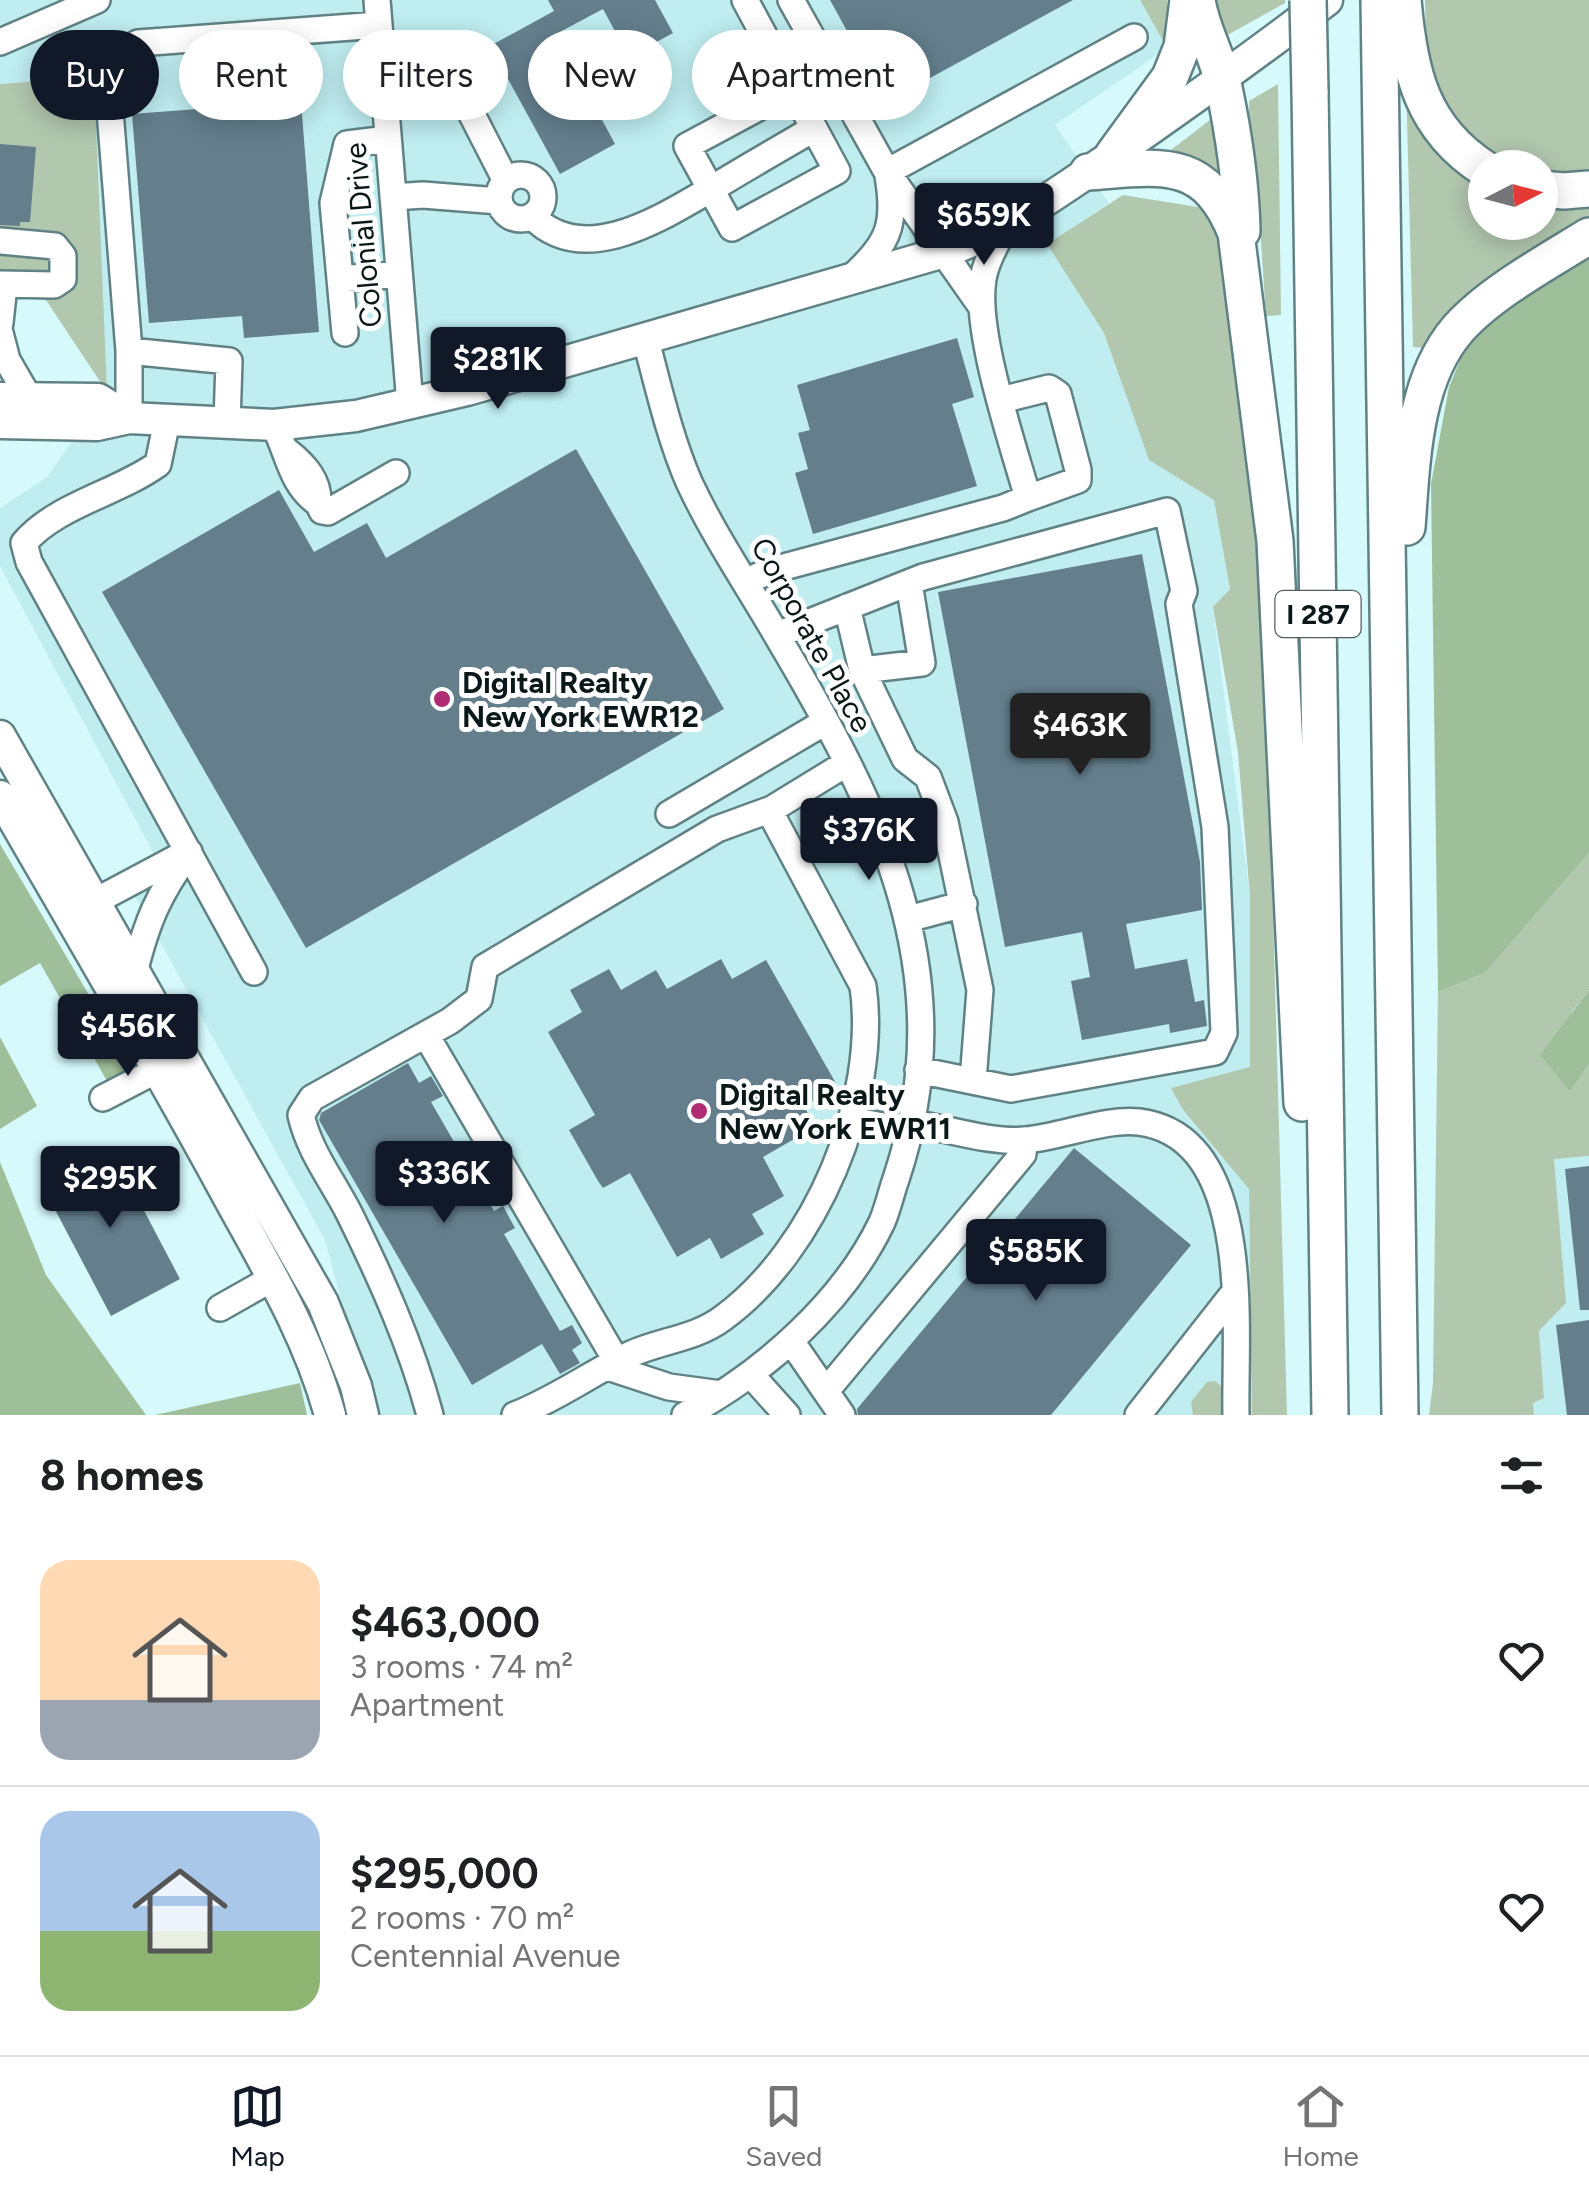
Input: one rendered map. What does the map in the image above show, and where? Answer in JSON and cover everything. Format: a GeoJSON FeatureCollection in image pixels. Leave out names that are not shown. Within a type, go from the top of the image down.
{"type":"FeatureCollection","features":[{"type":"Feature","properties":{"kind":"highway"},"geometry":{"type":"LineString","coordinates":[[1100,164],[1170,78],[1182,47],[1188,0]]}},
{"type":"Feature","properties":{"kind":"highway"},"geometry":{"type":"LineString","coordinates":[[1197,0],[1199,17],[1222,79],[1242,206],[1243,267]]}},
{"type":"Feature","properties":{"kind":"highway","name":"I 287"},"geometry":{"type":"LineString","coordinates":[[1308,0],[1330,1415]]}},
{"type":"Feature","properties":{"kind":"highway"},"geometry":{"type":"LineString","coordinates":[[1392,15],[1434,121],[1452,145],[1468,157]]}},
{"type":"Feature","properties":{"kind":"highway","name":"I 287"},"geometry":{"type":"LineString","coordinates":[[1392,15],[1387,567],[1400,1415]]}},
{"type":"Feature","properties":{"kind":"highway"},"geometry":{"type":"LineString","coordinates":[[1100,164],[1170,167],[1203,182],[1227,211],[1236,233],[1278,577],[1302,1103],[1326,1136]]}},
{"type":"Feature","properties":{"kind":"highway"},"geometry":{"type":"LineString","coordinates":[[1558,191],[1589,189]]}},
{"type":"Feature","properties":{"kind":"highway"},"geometry":{"type":"LineString","coordinates":[[1387,567],[1406,538],[1419,416],[1428,384],[1456,331],[1482,307],[1589,236]]}},
{"type":"Feature","properties":{"kind":"main road"},"geometry":{"type":"LineString","coordinates":[[0,423],[97,425],[128,418],[227,424],[281,438],[944,252],[1007,223],[1100,164],[1327,0]]}},
{"type":"Feature","properties":{"kind":"main road"},"geometry":{"type":"LineString","coordinates":[[14,398],[98,399],[128,418]]}},
{"type":"Feature","properties":{"kind":"main road"},"geometry":{"type":"LineString","coordinates":[[0,736],[322,1303],[364,1415]]}},
{"type":"Feature","properties":{"kind":"main road"},"geometry":{"type":"LineString","coordinates":[[3,808],[157,1070],[292,1315],[330,1415]]}},
{"type":"Feature","properties":{"kind":"street"},"geometry":{"type":"LineString","coordinates":[[0,42],[98,0]]}},
{"type":"Feature","properties":{"kind":"street"},"geometry":{"type":"LineString","coordinates":[[745,0],[761,30]]}},
{"type":"Feature","properties":{"kind":"street"},"geometry":{"type":"LineString","coordinates":[[791,0],[887,172],[981,306]]}},
{"type":"Feature","properties":{"kind":"street"},"geometry":{"type":"LineString","coordinates":[[128,418],[128,351],[106,60],[138,44],[378,12]]}},
{"type":"Feature","properties":{"kind":"street","name":"Colonial Drive"},"geometry":{"type":"LineString","coordinates":[[378,12],[410,404]]}},
{"type":"Feature","properties":{"kind":"street"},"geometry":{"type":"LineString","coordinates":[[887,172],[1134,37]]}},
{"type":"Feature","properties":{"kind":"street"},"geometry":{"type":"LineString","coordinates":[[473,120],[512,218],[532,216]]}},
{"type":"Feature","properties":{"kind":"street"},"geometry":{"type":"LineString","coordinates":[[736,120],[687,146],[732,228],[836,171],[808,120]]}},
{"type":"Feature","properties":{"kind":"street"},"geometry":{"type":"LineString","coordinates":[[532,216],[544,228],[569,238],[617,236],[648,225],[813,130]]}},
{"type":"Feature","properties":{"kind":"street"},"geometry":{"type":"LineString","coordinates":[[344,333],[333,203],[348,144],[388,140]]}},
{"type":"Feature","properties":{"kind":"street"},"geometry":{"type":"LineString","coordinates":[[851,278],[885,242],[892,201],[887,172]]}},
{"type":"Feature","properties":{"kind":"street"},"geometry":{"type":"LineString","coordinates":[[393,197],[503,191],[519,176],[538,184],[543,198],[532,216]]}},
{"type":"Feature","properties":{"kind":"street"},"geometry":{"type":"LineString","coordinates":[[1007,223],[983,277],[981,306],[1028,498]]}},
{"type":"Feature","properties":{"kind":"street"},"geometry":{"type":"LineString","coordinates":[[0,241],[55,246],[62,256],[63,279],[54,285],[2,285],[0,323]]}},
{"type":"Feature","properties":{"kind":"street"},"geometry":{"type":"LineString","coordinates":[[340,279],[399,274]]}},
{"type":"Feature","properties":{"kind":"street"},"geometry":{"type":"LineString","coordinates":[[0,334],[14,398]]}},
{"type":"Feature","properties":{"kind":"street","name":"Corporate Place"},"geometry":{"type":"LineString","coordinates":[[645,337],[689,481],[825,722],[881,832],[908,919],[919,974],[922,1036],[912,1127],[881,1222],[846,1279],[790,1340],[751,1375],[686,1415]]}},
{"type":"Feature","properties":{"kind":"street"},"geometry":{"type":"LineString","coordinates":[[128,351],[229,361],[227,424]]}},
{"type":"Feature","properties":{"kind":"street"},"geometry":{"type":"LineString","coordinates":[[744,582],[769,571],[1003,508],[1078,480],[1058,394],[1050,388],[1001,400]]}},
{"type":"Feature","properties":{"kind":"street"},"geometry":{"type":"LineString","coordinates":[[167,421],[158,464],[133,482],[97,496],[35,530],[24,543],[37,578],[254,972]]}},
{"type":"Feature","properties":{"kind":"street"},"geometry":{"type":"LineString","coordinates":[[281,438],[291,470],[306,495],[322,511],[328,512],[396,473]]}},
{"type":"Feature","properties":{"kind":"street"},"geometry":{"type":"LineString","coordinates":[[777,635],[909,583],[1168,511],[1184,590],[1179,604],[1215,827],[1224,1032],[1215,1052],[1012,1088],[918,1070]]}},
{"type":"Feature","properties":{"kind":"street"},"geometry":{"type":"LineString","coordinates":[[862,670],[922,662],[909,583]]}},
{"type":"Feature","properties":{"kind":"street"},"geometry":{"type":"LineString","coordinates":[[847,608],[862,670],[906,759],[928,777],[944,822],[980,990],[973,1081]]}},
{"type":"Feature","properties":{"kind":"street"},"geometry":{"type":"LineString","coordinates":[[669,814],[825,722]]}},
{"type":"Feature","properties":{"kind":"street"},"geometry":{"type":"LineString","coordinates":[[430,1415],[384,1284],[306,1137],[300,1115],[312,1098],[479,1000],[485,967],[717,830],[768,810],[847,763]]}},
{"type":"Feature","properties":{"kind":"street"},"geometry":{"type":"LineString","coordinates":[[516,1415],[545,1404],[612,1364],[669,1340],[697,1334],[726,1316],[786,1257],[815,1205],[852,1120],[868,1018],[863,986],[768,810]]}},
{"type":"Feature","properties":{"kind":"street"},"geometry":{"type":"LineString","coordinates":[[94,902],[189,852]]}},
{"type":"Feature","properties":{"kind":"street"},"geometry":{"type":"LineString","coordinates":[[134,973],[147,921],[189,852]]}},
{"type":"Feature","properties":{"kind":"street"},"geometry":{"type":"LineString","coordinates":[[908,919],[964,904]]}},
{"type":"Feature","properties":{"kind":"street"},"geometry":{"type":"LineString","coordinates":[[426,1034],[612,1364],[669,1387],[722,1394]]}},
{"type":"Feature","properties":{"kind":"street"},"geometry":{"type":"LineString","coordinates":[[103,1098],[157,1070]]}},
{"type":"Feature","properties":{"kind":"street"},"geometry":{"type":"LineString","coordinates":[[852,1120],[1024,1140],[1136,1122],[1172,1134],[1197,1156],[1216,1188],[1231,1238],[1236,1415]]}},
{"type":"Feature","properties":{"kind":"street"},"geometry":{"type":"LineString","coordinates":[[826,1391],[1022,1154],[1024,1140]]}},
{"type":"Feature","properties":{"kind":"street"},"geometry":{"type":"LineString","coordinates":[[220,1308],[272,1278]]}},
{"type":"Feature","properties":{"kind":"street"},"geometry":{"type":"LineString","coordinates":[[1138,1415],[1234,1294]]}},
{"type":"Feature","properties":{"kind":"street"},"geometry":{"type":"LineString","coordinates":[[790,1340],[842,1415]]}},
{"type":"Feature","properties":{"kind":"street"},"geometry":{"type":"LineString","coordinates":[[751,1375],[788,1415]]}},
{"type":"Feature","properties":{"kind":"shaded area"},"geometry":{"type":"Polygon","coordinates":[[[0,0],[1140,0],[1167,48],[1055,125],[1109,203],[1047,244],[1104,333],[1149,460],[1214,500],[1230,589],[1213,608],[1250,897],[1250,1068],[1172,1089],[1183,1111],[1249,1189],[1252,1415],[372,1415],[325,1240],[122,873],[154,854],[0,566],[0,508],[47,477],[107,392],[95,120],[159,120],[159,30],[30,30],[30,82],[0,84],[0,0]]]}},
{"type":"Feature","properties":{"kind":"shaded area"},"geometry":{"type":"Polygon","coordinates":[[[1589,1156],[1589,1415],[1534,1415],[1533,1403],[1544,1398],[1539,1331],[1566,1303],[1554,1158],[1589,1156]]]}},
{"type":"Feature","properties":{"kind":"green space"},"geometry":{"type":"Polygon","coordinates":[[[1140,0],[1167,0],[1167,48],[1140,0]]]}},
{"type":"Feature","properties":{"kind":"green space"},"geometry":{"type":"Polygon","coordinates":[[[1213,0],[1285,0],[1285,3],[1224,37],[1213,0]]]}},
{"type":"Feature","properties":{"kind":"green space"},"geometry":{"type":"Polygon","coordinates":[[[1425,0],[1589,0],[1589,177],[1558,178],[1558,150],[1480,150],[1464,139],[1427,77],[1425,0]]]}},
{"type":"Feature","properties":{"kind":"green space"},"geometry":{"type":"Polygon","coordinates":[[[1406,80],[1468,158],[1468,240],[1552,240],[1461,310],[1423,348],[1413,347],[1406,80]]]}},
{"type":"Feature","properties":{"kind":"green space"},"geometry":{"type":"Polygon","coordinates":[[[30,82],[30,120],[96,120],[107,392],[42,294],[0,294],[0,84],[30,82]]]}},
{"type":"Feature","properties":{"kind":"green space"},"geometry":{"type":"Polygon","coordinates":[[[1278,84],[1281,315],[1266,316],[1257,181],[1249,148],[1249,101],[1278,84]]]}},
{"type":"Feature","properties":{"kind":"green space"},"geometry":{"type":"Polygon","coordinates":[[[1211,119],[1216,120],[1232,199],[1172,154],[1171,150],[1211,119]]]}},
{"type":"Feature","properties":{"kind":"green space"},"geometry":{"type":"Polygon","coordinates":[[[1123,195],[1204,208],[1217,218],[1264,589],[1287,1415],[1252,1415],[1249,1189],[1183,1110],[1171,1088],[1250,1067],[1250,897],[1238,752],[1213,607],[1230,589],[1214,500],[1149,460],[1104,333],[1047,244],[1123,195]]]}},
{"type":"Feature","properties":{"kind":"green space"},"geometry":{"type":"Polygon","coordinates":[[[1558,206],[1589,207],[1589,216],[1558,236],[1558,206]]]}},
{"type":"Feature","properties":{"kind":"green space"},"geometry":{"type":"Polygon","coordinates":[[[1589,255],[1589,853],[1485,973],[1438,992],[1431,484],[1449,387],[1471,334],[1589,255]]]}},
{"type":"Feature","properties":{"kind":"green space"},"geometry":{"type":"Polygon","coordinates":[[[0,844],[135,1073],[111,1088],[40,963],[0,986],[0,844]]]}},
{"type":"Feature","properties":{"kind":"green space"},"geometry":{"type":"Polygon","coordinates":[[[1589,853],[1589,990],[1571,1013],[1570,1090],[1589,1064],[1589,1156],[1554,1159],[1566,1303],[1539,1331],[1544,1398],[1533,1403],[1534,1415],[1429,1415],[1433,1383],[1438,992],[1485,973],[1589,853]]]}},
{"type":"Feature","properties":{"kind":"green space"},"geometry":{"type":"Polygon","coordinates":[[[1589,990],[1589,1064],[1570,1091],[1540,1055],[1589,990]]]}},
{"type":"Feature","properties":{"kind":"green space"},"geometry":{"type":"Polygon","coordinates":[[[0,1037],[37,1106],[0,1129],[0,1037]]]}},
{"type":"Feature","properties":{"kind":"green space"},"geometry":{"type":"Polygon","coordinates":[[[0,1162],[46,1275],[146,1415],[0,1415],[0,1162]]]}},
{"type":"Feature","properties":{"kind":"green space"},"geometry":{"type":"Polygon","coordinates":[[[1215,1381],[1226,1390],[1227,1415],[1193,1415],[1191,1402],[1207,1382],[1215,1381]]]}},
{"type":"Feature","properties":{"kind":"green space"},"geometry":{"type":"Polygon","coordinates":[[[300,1383],[307,1415],[155,1415],[300,1383]]]}},
{"type":"Feature","properties":{"kind":"building"},"geometry":{"type":"Polygon","coordinates":[[[548,0],[655,0],[671,30],[614,30],[603,9],[564,30],[528,30],[528,115],[508,79],[508,36],[554,11],[548,0]]]}},
{"type":"Feature","properties":{"kind":"building"},"geometry":{"type":"Polygon","coordinates":[[[830,0],[1073,0],[930,78],[930,30],[846,30],[830,0]]]}},
{"type":"Feature","properties":{"kind":"building"},"geometry":{"type":"Polygon","coordinates":[[[179,110],[179,120],[302,120],[319,332],[244,338],[242,316],[149,323],[132,120],[159,120],[159,112],[179,110]]]}},
{"type":"Feature","properties":{"kind":"building"},"geometry":{"type":"Polygon","coordinates":[[[530,120],[602,120],[615,144],[560,174],[530,120]]]}},
{"type":"Feature","properties":{"kind":"building"},"geometry":{"type":"Polygon","coordinates":[[[0,144],[36,147],[30,222],[20,222],[20,226],[0,225],[0,144]]]}},
{"type":"Feature","properties":{"kind":"building"},"geometry":{"type":"Polygon","coordinates":[[[957,338],[974,397],[952,404],[977,486],[813,534],[795,473],[808,469],[798,433],[810,430],[797,385],[957,338]]]}},
{"type":"Feature","properties":{"kind":"building","name":"Digital Realty New York EWR12"},"geometry":{"type":"Polygon","coordinates":[[[576,449],[724,709],[306,948],[102,592],[279,490],[314,552],[367,523],[386,558],[576,449]]]}},
{"type":"Feature","properties":{"kind":"building"},"geometry":{"type":"Polygon","coordinates":[[[1142,554],[1200,862],[1202,910],[1126,924],[1135,969],[1187,959],[1195,1002],[1204,1000],[1207,1026],[1170,1033],[1169,1024],[1082,1040],[1071,981],[1090,977],[1082,932],[1005,947],[938,592],[1142,554]]]}},
{"type":"Feature","properties":{"kind":"building","name":"Digital Realty New York EWR11"},"geometry":{"type":"Polygon","coordinates":[[[721,959],[732,979],[766,960],[838,1087],[804,1106],[815,1127],[763,1157],[784,1196],[752,1214],[764,1234],[721,1259],[710,1238],[677,1257],[630,1173],[603,1188],[598,1181],[569,1130],[595,1115],[548,1032],[582,1012],[570,990],[609,969],[621,990],[656,970],[667,989],[721,959]]]}},
{"type":"Feature","properties":{"kind":"building"},"geometry":{"type":"Polygon","coordinates":[[[408,1063],[419,1083],[431,1076],[443,1096],[431,1102],[494,1211],[503,1206],[515,1228],[504,1234],[560,1331],[572,1325],[582,1343],[572,1350],[580,1363],[560,1374],[542,1344],[472,1385],[319,1120],[321,1113],[408,1063]]]}},
{"type":"Feature","properties":{"kind":"building"},"geometry":{"type":"Polygon","coordinates":[[[110,1146],[180,1279],[111,1316],[41,1183],[110,1146]]]}},
{"type":"Feature","properties":{"kind":"building"},"geometry":{"type":"Polygon","coordinates":[[[1074,1148],[1191,1245],[1051,1415],[858,1415],[857,1409],[1074,1148]]]}},
{"type":"Feature","properties":{"kind":"building"},"geometry":{"type":"Polygon","coordinates":[[[1589,1166],[1589,1310],[1580,1310],[1565,1169],[1589,1166]]]}},
{"type":"Feature","properties":{"kind":"building"},"geometry":{"type":"Polygon","coordinates":[[[1589,1320],[1589,1415],[1567,1415],[1556,1325],[1589,1320]]]}},
{"type":"Feature","properties":{"kind":"place","name":"Digital Realty New York EWR12"},"geometry":{"type":"Point","coordinates":[442,699]}},
{"type":"Feature","properties":{"kind":"place","name":"Digital Realty New York EWR11"},"geometry":{"type":"Point","coordinates":[699,1111]}}]}
